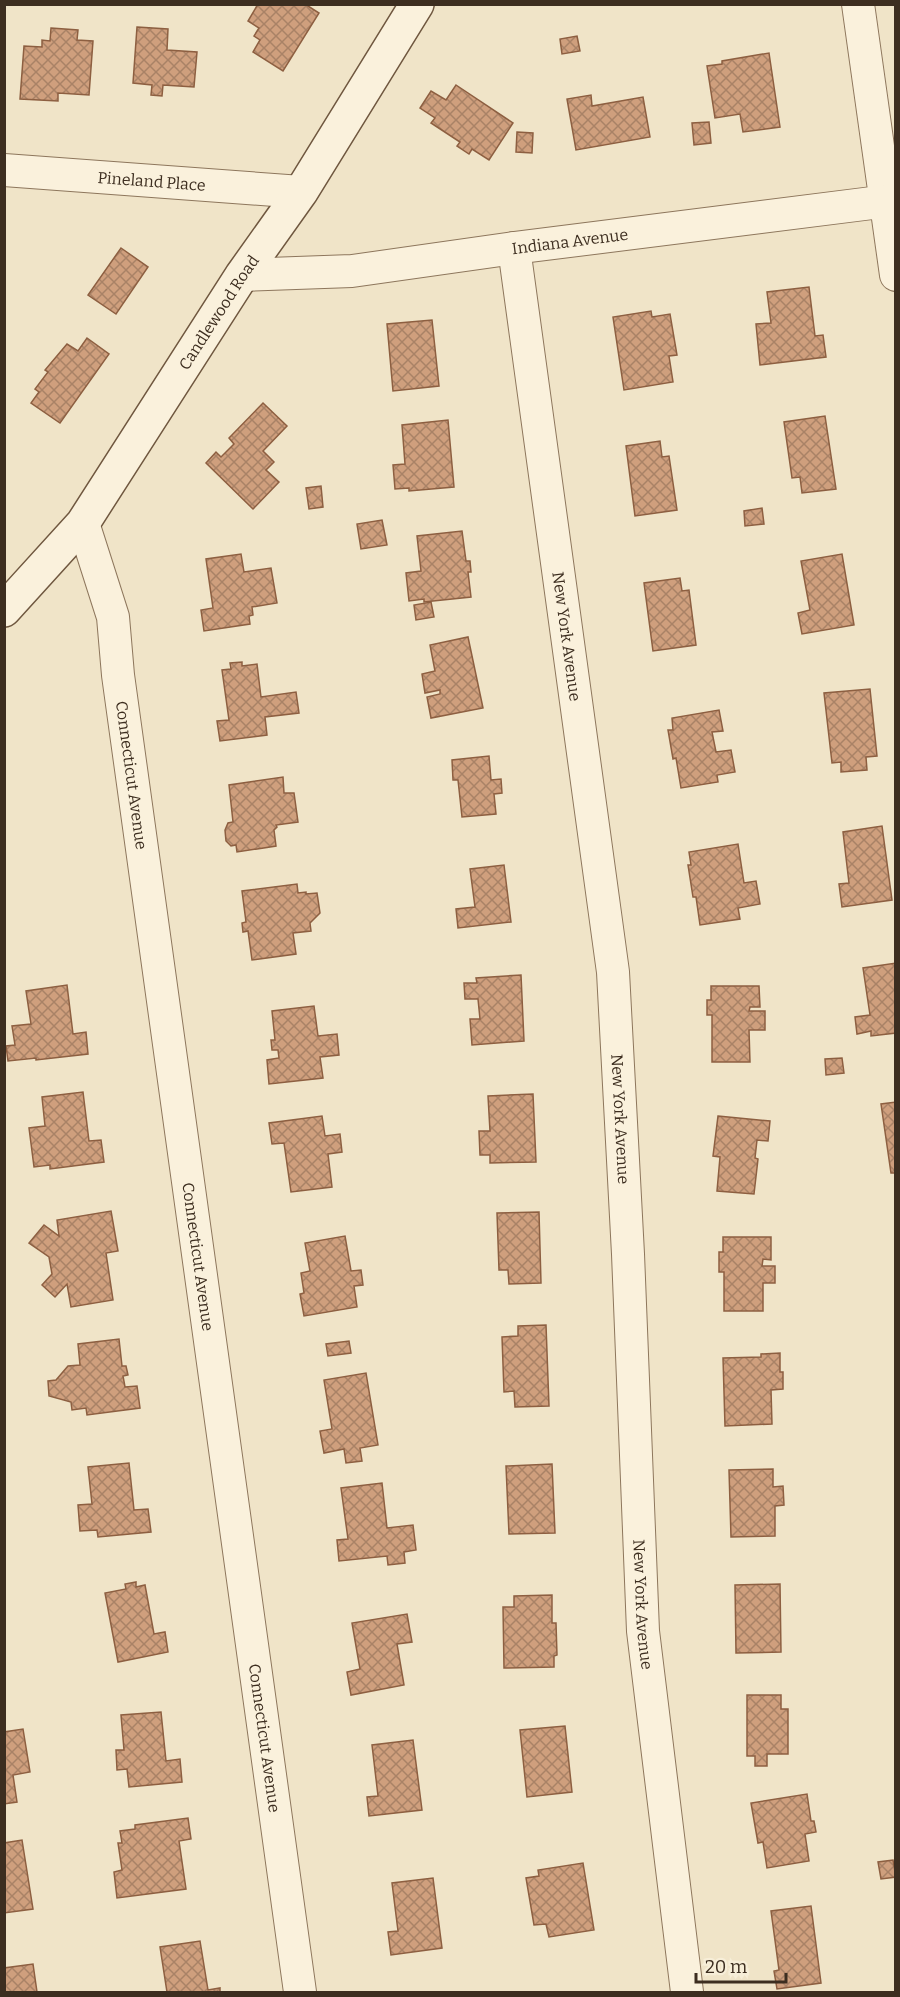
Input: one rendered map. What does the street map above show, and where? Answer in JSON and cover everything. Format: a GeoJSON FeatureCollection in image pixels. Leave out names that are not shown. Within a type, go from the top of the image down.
{"type":"FeatureCollection","features":[{"type":"Feature","properties":{"kind":"street","name":"Candlewood Road"},"geometry":{"type":"LineString","coordinates":[[5,608],[82,523],[242,276],[301,192],[417,4]]}},
{"type":"Feature","properties":{"kind":"street"},"geometry":{"type":"LineString","coordinates":[[858,4],[890,201],[896,275]]}},
{"type":"Feature","properties":{"kind":"street","name":"Pineland Place"},"geometry":{"type":"LineString","coordinates":[[4,170],[301,192]]}},
{"type":"Feature","properties":{"kind":"street","name":"Indiana Avenue"},"geometry":{"type":"LineString","coordinates":[[242,276],[352,271],[514,248],[890,201]]}},
{"type":"Feature","properties":{"kind":"street","name":"New York Avenue"},"geometry":{"type":"LineString","coordinates":[[514,248],[613,972],[628,1254],[643,1630],[687,1992]]}},
{"type":"Feature","properties":{"kind":"street","name":"Connecticut Avenue"},"geometry":{"type":"LineString","coordinates":[[82,523],[113,617],[125,722],[300,1992]]}},
{"type":"Feature","properties":{"kind":"building"},"geometry":{"type":"Polygon","coordinates":[[[258,4],[305,4],[319,13],[283,71],[253,52],[260,40],[254,36],[259,28],[248,21],[258,4]]]}},
{"type":"Feature","properties":{"kind":"building"},"geometry":{"type":"Polygon","coordinates":[[[137,27],[168,29],[167,50],[197,52],[194,87],[163,85],[162,96],[151,95],[152,85],[133,83],[137,27]]]}},
{"type":"Feature","properties":{"kind":"building"},"geometry":{"type":"Polygon","coordinates":[[[51,28],[78,30],[77,40],[93,41],[89,95],[58,93],[58,101],[20,99],[24,46],[42,47],[42,40],[50,41],[51,28]]]}},
{"type":"Feature","properties":{"kind":"building"},"geometry":{"type":"Polygon","coordinates":[[[577,36],[580,51],[562,54],[560,39],[577,36]]]}},
{"type":"Feature","properties":{"kind":"building"},"geometry":{"type":"Polygon","coordinates":[[[769,53],[780,127],[743,132],[740,114],[715,118],[707,66],[722,64],[722,61],[769,53]]]}},
{"type":"Feature","properties":{"kind":"building"},"geometry":{"type":"Polygon","coordinates":[[[456,85],[513,123],[489,160],[472,149],[469,154],[457,146],[460,142],[431,123],[435,118],[420,108],[431,91],[446,100],[456,85]]]}},
{"type":"Feature","properties":{"kind":"building"},"geometry":{"type":"Polygon","coordinates":[[[591,95],[592,106],[643,97],[650,137],[576,150],[567,99],[591,95]]]}},
{"type":"Feature","properties":{"kind":"building"},"geometry":{"type":"Polygon","coordinates":[[[709,122],[711,143],[694,145],[692,123],[709,122]]]}},
{"type":"Feature","properties":{"kind":"building"},"geometry":{"type":"Polygon","coordinates":[[[517,132],[533,133],[532,153],[516,152],[517,132]]]}},
{"type":"Feature","properties":{"kind":"building"},"geometry":{"type":"Polygon","coordinates":[[[121,248],[148,267],[116,314],[88,295],[121,248]]]}},
{"type":"Feature","properties":{"kind":"building"},"geometry":{"type":"Polygon","coordinates":[[[809,287],[815,336],[823,335],[826,357],[760,365],[756,324],[771,323],[767,292],[809,287]]]}},
{"type":"Feature","properties":{"kind":"building"},"geometry":{"type":"Polygon","coordinates":[[[651,311],[652,317],[670,314],[677,355],[669,356],[673,382],[624,390],[613,317],[651,311]]]}},
{"type":"Feature","properties":{"kind":"building"},"geometry":{"type":"Polygon","coordinates":[[[432,320],[439,386],[393,391],[387,324],[432,320]]]}},
{"type":"Feature","properties":{"kind":"building"},"geometry":{"type":"Polygon","coordinates":[[[87,338],[109,354],[60,423],[31,403],[39,392],[35,389],[48,372],[45,370],[67,344],[78,351],[87,338]]]}},
{"type":"Feature","properties":{"kind":"building"},"geometry":{"type":"Polygon","coordinates":[[[263,403],[287,426],[263,451],[274,462],[266,470],[279,482],[253,509],[206,463],[216,452],[221,457],[234,444],[229,438],[263,403]]]}},
{"type":"Feature","properties":{"kind":"building"},"geometry":{"type":"Polygon","coordinates":[[[825,416],[836,489],[802,493],[800,477],[792,478],[784,422],[825,416]]]}},
{"type":"Feature","properties":{"kind":"building"},"geometry":{"type":"Polygon","coordinates":[[[448,420],[454,487],[409,491],[409,488],[395,489],[393,465],[405,464],[402,425],[448,420]]]}},
{"type":"Feature","properties":{"kind":"building"},"geometry":{"type":"Polygon","coordinates":[[[660,441],[662,457],[669,456],[677,510],[635,516],[626,446],[660,441]]]}},
{"type":"Feature","properties":{"kind":"building"},"geometry":{"type":"Polygon","coordinates":[[[321,486],[323,507],[309,509],[306,488],[321,486]]]}},
{"type":"Feature","properties":{"kind":"building"},"geometry":{"type":"Polygon","coordinates":[[[762,508],[764,524],[745,526],[744,511],[762,508]]]}},
{"type":"Feature","properties":{"kind":"building"},"geometry":{"type":"Polygon","coordinates":[[[382,520],[387,545],[361,549],[357,524],[382,520]]]}},
{"type":"Feature","properties":{"kind":"building"},"geometry":{"type":"Polygon","coordinates":[[[462,531],[466,561],[470,561],[471,572],[468,572],[471,597],[424,602],[424,599],[409,601],[406,573],[421,571],[417,536],[462,531]]]}},
{"type":"Feature","properties":{"kind":"building"},"geometry":{"type":"Polygon","coordinates":[[[241,554],[244,572],[271,568],[277,603],[252,607],[253,615],[249,616],[250,624],[204,631],[201,610],[213,608],[206,559],[241,554]]]}},
{"type":"Feature","properties":{"kind":"building"},"geometry":{"type":"Polygon","coordinates":[[[842,554],[854,625],[802,634],[798,613],[810,610],[801,561],[842,554]]]}},
{"type":"Feature","properties":{"kind":"building"},"geometry":{"type":"Polygon","coordinates":[[[680,578],[682,591],[689,590],[696,645],[653,651],[644,583],[680,578]]]}},
{"type":"Feature","properties":{"kind":"building"},"geometry":{"type":"Polygon","coordinates":[[[431,602],[434,617],[416,620],[414,605],[431,602]]]}},
{"type":"Feature","properties":{"kind":"building"},"geometry":{"type":"Polygon","coordinates":[[[468,637],[483,708],[431,718],[427,697],[440,694],[440,690],[425,693],[422,674],[435,671],[430,645],[468,637]]]}},
{"type":"Feature","properties":{"kind":"building"},"geometry":{"type":"Polygon","coordinates":[[[242,662],[242,666],[257,664],[261,697],[296,692],[299,713],[265,717],[267,735],[220,741],[217,721],[229,720],[222,670],[231,669],[230,663],[242,662]]]}},
{"type":"Feature","properties":{"kind":"building"},"geometry":{"type":"Polygon","coordinates":[[[870,689],[877,756],[866,757],[867,770],[841,772],[841,762],[832,763],[824,693],[870,689]]]}},
{"type":"Feature","properties":{"kind":"building"},"geometry":{"type":"Polygon","coordinates":[[[719,710],[723,731],[712,732],[716,752],[731,750],[735,772],[717,775],[718,782],[681,788],[668,730],[673,730],[672,718],[719,710]]]}},
{"type":"Feature","properties":{"kind":"building"},"geometry":{"type":"Polygon","coordinates":[[[489,756],[491,780],[501,779],[502,793],[494,794],[496,814],[462,817],[458,780],[453,780],[452,760],[489,756]]]}},
{"type":"Feature","properties":{"kind":"building"},"geometry":{"type":"Polygon","coordinates":[[[283,777],[284,793],[294,793],[298,822],[276,825],[274,830],[276,846],[237,852],[236,845],[231,846],[226,841],[225,830],[228,823],[233,822],[229,785],[283,777]]]}},
{"type":"Feature","properties":{"kind":"building"},"geometry":{"type":"Polygon","coordinates":[[[882,826],[892,900],[842,907],[839,884],[849,883],[843,832],[882,826]]]}},
{"type":"Feature","properties":{"kind":"building"},"geometry":{"type":"Polygon","coordinates":[[[738,844],[744,883],[756,881],[760,904],[738,908],[740,919],[700,925],[688,865],[691,865],[689,852],[738,844]]]}},
{"type":"Feature","properties":{"kind":"building"},"geometry":{"type":"Polygon","coordinates":[[[504,865],[511,922],[458,928],[456,909],[475,907],[470,869],[504,865]]]}},
{"type":"Feature","properties":{"kind":"building"},"geometry":{"type":"Polygon","coordinates":[[[297,884],[298,893],[317,893],[320,913],[310,923],[311,931],[293,933],[296,954],[252,960],[248,931],[243,932],[242,923],[246,922],[242,891],[297,884]]]}},
{"type":"Feature","properties":{"kind":"building"},"geometry":{"type":"Polygon","coordinates":[[[896,963],[896,1033],[871,1036],[871,1031],[857,1034],[855,1017],[870,1015],[863,968],[896,963]]]}},
{"type":"Feature","properties":{"kind":"building"},"geometry":{"type":"Polygon","coordinates":[[[521,975],[524,1041],[472,1045],[470,1019],[480,1019],[478,999],[465,999],[464,983],[477,983],[476,978],[521,975]]]}},
{"type":"Feature","properties":{"kind":"building"},"geometry":{"type":"Polygon","coordinates":[[[67,985],[73,1034],[86,1032],[88,1054],[8,1061],[6,1046],[15,1045],[12,1026],[31,1024],[26,991],[67,985]]]}},
{"type":"Feature","properties":{"kind":"building"},"geometry":{"type":"Polygon","coordinates":[[[711,986],[759,986],[760,1007],[750,1007],[749,1011],[765,1011],[765,1030],[749,1030],[750,1062],[712,1062],[712,1015],[707,1015],[707,1000],[711,1000],[711,986]]]}},
{"type":"Feature","properties":{"kind":"building"},"geometry":{"type":"Polygon","coordinates":[[[314,1006],[318,1036],[337,1034],[339,1055],[320,1057],[323,1078],[269,1084],[267,1060],[279,1058],[278,1050],[272,1050],[271,1040],[275,1040],[272,1011],[314,1006]]]}},
{"type":"Feature","properties":{"kind":"building"},"geometry":{"type":"Polygon","coordinates":[[[842,1058],[844,1073],[826,1075],[825,1059],[842,1058]]]}},
{"type":"Feature","properties":{"kind":"building"},"geometry":{"type":"Polygon","coordinates":[[[83,1092],[89,1141],[101,1140],[104,1162],[50,1169],[50,1165],[34,1167],[29,1128],[45,1126],[42,1097],[83,1092]]]}},
{"type":"Feature","properties":{"kind":"building"},"geometry":{"type":"Polygon","coordinates":[[[533,1094],[536,1162],[490,1163],[490,1155],[480,1155],[479,1131],[490,1131],[488,1096],[533,1094]]]}},
{"type":"Feature","properties":{"kind":"building"},"geometry":{"type":"Polygon","coordinates":[[[896,1102],[896,1173],[891,1173],[881,1104],[896,1102]]]}},
{"type":"Feature","properties":{"kind":"building"},"geometry":{"type":"Polygon","coordinates":[[[322,1116],[325,1136],[340,1134],[342,1152],[328,1154],[332,1187],[291,1192],[284,1143],[272,1144],[269,1123],[322,1116]]]}},
{"type":"Feature","properties":{"kind":"building"},"geometry":{"type":"Polygon","coordinates":[[[718,1116],[770,1121],[768,1141],[757,1140],[755,1158],[758,1159],[754,1194],[717,1191],[720,1157],[713,1156],[718,1116]]]}},
{"type":"Feature","properties":{"kind":"building"},"geometry":{"type":"Polygon","coordinates":[[[111,1211],[118,1251],[106,1253],[113,1300],[71,1307],[67,1284],[55,1297],[42,1285],[52,1274],[49,1257],[29,1243],[44,1225],[59,1236],[57,1220],[111,1211]]]}},
{"type":"Feature","properties":{"kind":"building"},"geometry":{"type":"Polygon","coordinates":[[[539,1212],[541,1283],[509,1284],[508,1270],[499,1270],[497,1213],[539,1212]]]}},
{"type":"Feature","properties":{"kind":"building"},"geometry":{"type":"Polygon","coordinates":[[[345,1236],[351,1271],[361,1270],[363,1285],[354,1286],[357,1307],[304,1316],[300,1294],[304,1293],[301,1273],[310,1271],[305,1243],[345,1236]]]}},
{"type":"Feature","properties":{"kind":"building"},"geometry":{"type":"Polygon","coordinates":[[[723,1237],[771,1237],[771,1260],[763,1259],[762,1266],[775,1266],[775,1283],[763,1283],[763,1311],[724,1311],[724,1272],[719,1272],[719,1252],[723,1252],[723,1237]]]}},
{"type":"Feature","properties":{"kind":"building"},"geometry":{"type":"Polygon","coordinates":[[[546,1325],[549,1406],[515,1407],[514,1391],[504,1392],[502,1337],[518,1336],[518,1326],[546,1325]]]}},
{"type":"Feature","properties":{"kind":"building"},"geometry":{"type":"Polygon","coordinates":[[[119,1339],[122,1366],[126,1366],[128,1375],[123,1376],[125,1387],[137,1386],[140,1408],[87,1415],[86,1408],[72,1410],[71,1402],[49,1396],[48,1381],[56,1380],[68,1366],[80,1365],[78,1344],[119,1339]]]}},
{"type":"Feature","properties":{"kind":"building"},"geometry":{"type":"Polygon","coordinates":[[[349,1341],[351,1353],[328,1356],[326,1344],[349,1341]]]}},
{"type":"Feature","properties":{"kind":"building"},"geometry":{"type":"Polygon","coordinates":[[[780,1353],[783,1389],[771,1390],[772,1424],[725,1426],[723,1358],[761,1357],[761,1354],[780,1353]]]}},
{"type":"Feature","properties":{"kind":"building"},"geometry":{"type":"Polygon","coordinates":[[[366,1373],[378,1445],[360,1448],[362,1461],[346,1463],[344,1449],[324,1453],[320,1431],[332,1429],[324,1380],[366,1373]]]}},
{"type":"Feature","properties":{"kind":"building"},"geometry":{"type":"Polygon","coordinates":[[[129,1463],[134,1510],[148,1509],[151,1532],[98,1537],[97,1530],[80,1531],[78,1505],[92,1504],[88,1467],[129,1463]]]}},
{"type":"Feature","properties":{"kind":"building"},"geometry":{"type":"Polygon","coordinates":[[[552,1464],[555,1533],[509,1534],[506,1466],[552,1464]]]}},
{"type":"Feature","properties":{"kind":"building"},"geometry":{"type":"Polygon","coordinates":[[[773,1469],[773,1487],[783,1486],[784,1505],[775,1506],[775,1536],[731,1537],[729,1470],[773,1469]]]}},
{"type":"Feature","properties":{"kind":"building"},"geometry":{"type":"Polygon","coordinates":[[[382,1483],[387,1528],[413,1525],[416,1550],[404,1552],[405,1563],[388,1565],[387,1556],[339,1561],[337,1540],[348,1539],[341,1488],[382,1483]]]}},
{"type":"Feature","properties":{"kind":"building"},"geometry":{"type":"Polygon","coordinates":[[[136,1582],[136,1587],[145,1585],[154,1634],[165,1632],[168,1652],[118,1662],[105,1593],[126,1589],[125,1584],[136,1582]]]}},
{"type":"Feature","properties":{"kind":"building"},"geometry":{"type":"Polygon","coordinates":[[[780,1584],[781,1652],[736,1653],[735,1585],[780,1584]]]}},
{"type":"Feature","properties":{"kind":"building"},"geometry":{"type":"Polygon","coordinates":[[[552,1595],[552,1623],[556,1623],[557,1655],[554,1656],[554,1667],[504,1668],[503,1607],[514,1607],[514,1596],[552,1595]]]}},
{"type":"Feature","properties":{"kind":"building"},"geometry":{"type":"Polygon","coordinates":[[[407,1614],[412,1642],[397,1644],[404,1685],[351,1695],[347,1672],[360,1669],[352,1623],[407,1614]]]}},
{"type":"Feature","properties":{"kind":"building"},"geometry":{"type":"Polygon","coordinates":[[[747,1695],[781,1695],[781,1709],[788,1709],[788,1754],[767,1754],[767,1766],[755,1766],[755,1756],[747,1756],[747,1695]]]}},
{"type":"Feature","properties":{"kind":"building"},"geometry":{"type":"Polygon","coordinates":[[[161,1712],[166,1761],[180,1759],[182,1782],[129,1787],[127,1769],[117,1770],[116,1750],[124,1750],[121,1715],[161,1712]]]}},
{"type":"Feature","properties":{"kind":"building"},"geometry":{"type":"Polygon","coordinates":[[[565,1726],[572,1792],[527,1797],[520,1730],[565,1726]]]}},
{"type":"Feature","properties":{"kind":"building"},"geometry":{"type":"Polygon","coordinates":[[[23,1729],[30,1772],[13,1775],[17,1802],[4,1804],[4,1732],[23,1729]]]}},
{"type":"Feature","properties":{"kind":"building"},"geometry":{"type":"Polygon","coordinates":[[[413,1740],[422,1810],[369,1816],[367,1797],[378,1796],[372,1745],[413,1740]]]}},
{"type":"Feature","properties":{"kind":"building"},"geometry":{"type":"Polygon","coordinates":[[[807,1794],[811,1821],[814,1821],[816,1832],[805,1834],[809,1861],[767,1868],[763,1842],[758,1843],[751,1803],[807,1794]]]}},
{"type":"Feature","properties":{"kind":"building"},"geometry":{"type":"Polygon","coordinates":[[[188,1818],[191,1839],[179,1841],[186,1889],[117,1898],[114,1872],[122,1870],[118,1843],[122,1843],[120,1831],[135,1829],[135,1825],[188,1818]]]}},
{"type":"Feature","properties":{"kind":"building"},"geometry":{"type":"Polygon","coordinates":[[[22,1840],[33,1909],[4,1913],[4,1843],[22,1840]]]}},
{"type":"Feature","properties":{"kind":"building"},"geometry":{"type":"Polygon","coordinates":[[[893,1860],[896,1877],[881,1879],[878,1862],[893,1860]]]}},
{"type":"Feature","properties":{"kind":"building"},"geometry":{"type":"Polygon","coordinates":[[[583,1863],[594,1930],[549,1937],[546,1924],[534,1925],[526,1878],[539,1876],[538,1870],[583,1863]]]}},
{"type":"Feature","properties":{"kind":"building"},"geometry":{"type":"Polygon","coordinates":[[[433,1878],[442,1948],[391,1955],[388,1932],[398,1931],[392,1883],[433,1878]]]}},
{"type":"Feature","properties":{"kind":"building"},"geometry":{"type":"Polygon","coordinates":[[[811,1906],[821,1983],[777,1989],[774,1971],[779,1970],[771,1911],[811,1906]]]}},
{"type":"Feature","properties":{"kind":"building"},"geometry":{"type":"Polygon","coordinates":[[[200,1941],[208,1990],[220,1988],[220,1992],[167,1992],[160,1947],[200,1941]]]}},
{"type":"Feature","properties":{"kind":"building"},"geometry":{"type":"Polygon","coordinates":[[[33,1964],[37,1992],[4,1992],[4,1968],[33,1964]]]}}]}
